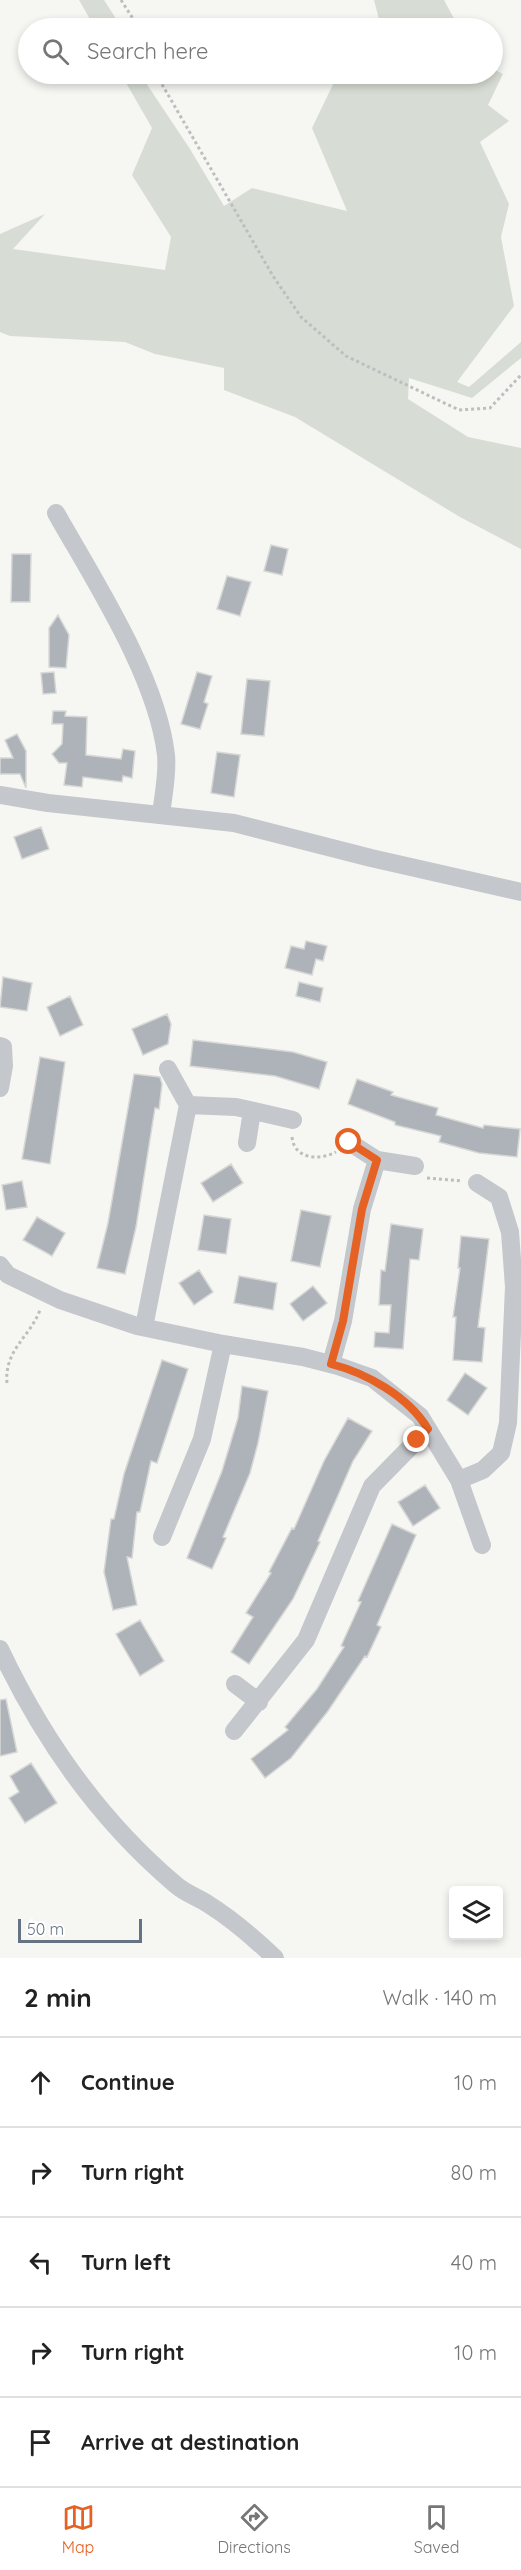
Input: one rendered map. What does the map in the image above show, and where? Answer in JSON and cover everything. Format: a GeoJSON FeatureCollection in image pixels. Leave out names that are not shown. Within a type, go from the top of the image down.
{"type":"FeatureCollection","features":[{"type":"Feature","properties":{"kind":"street"},"geometry":{"type":"LineString","coordinates":[[56,513],[118,624],[155,704],[166,756],[161,815]]}},
{"type":"Feature","properties":{"kind":"street"},"geometry":{"type":"LineString","coordinates":[[0,795],[48,803],[234,823],[371,858],[521,892]]}},
{"type":"Feature","properties":{"kind":"street"},"geometry":{"type":"LineString","coordinates":[[0,1046],[3,1047],[4,1066],[0,1088]]}},
{"type":"Feature","properties":{"kind":"street"},"geometry":{"type":"LineString","coordinates":[[144,1327],[188,1105],[168,1070]]}},
{"type":"Feature","properties":{"kind":"street"},"geometry":{"type":"LineString","coordinates":[[188,1105],[236,1107],[293,1120]]}},
{"type":"Feature","properties":{"kind":"street"},"geometry":{"type":"LineString","coordinates":[[247,1143],[252,1111]]}},
{"type":"Feature","properties":{"kind":"street"},"geometry":{"type":"LineString","coordinates":[[349,1142],[377,1160],[416,1166]]}},
{"type":"Feature","properties":{"kind":"street"},"geometry":{"type":"LineString","coordinates":[[331,1364],[343,1321],[362,1209],[377,1160]]}},
{"type":"Feature","properties":{"kind":"street"},"geometry":{"type":"LineString","coordinates":[[459,1480],[483,1470],[501,1453],[508,1423],[514,1287],[510,1232],[499,1197],[477,1183]]}},
{"type":"Feature","properties":{"kind":"street"},"geometry":{"type":"LineString","coordinates":[[0,1265],[8,1275],[60,1300],[144,1327],[331,1364],[372,1378],[420,1416],[459,1480],[482,1545]]}},
{"type":"Feature","properties":{"kind":"street"},"geometry":{"type":"LineString","coordinates":[[162,1537],[202,1439],[223,1344]]}},
{"type":"Feature","properties":{"kind":"street"},"geometry":{"type":"LineString","coordinates":[[234,1731],[306,1640],[372,1486],[428,1429]]}},
{"type":"Feature","properties":{"kind":"street"},"geometry":{"type":"LineString","coordinates":[[0,1649],[39,1726],[98,1807],[139,1851],[179,1888],[208,1904],[249,1933],[275,1958]]}},
{"type":"Feature","properties":{"kind":"street"},"geometry":{"type":"LineString","coordinates":[[235,1684],[259,1702]]}},
{"type":"Feature","properties":{"kind":"path"},"geometry":{"type":"LineString","coordinates":[[121,0],[133,18]]}},
{"type":"Feature","properties":{"kind":"path"},"geometry":{"type":"LineString","coordinates":[[162,84],[273,276],[301,317],[346,356],[459,410],[490,408],[521,375]]}},
{"type":"Feature","properties":{"kind":"path"},"geometry":{"type":"LineString","coordinates":[[293,1120],[292,1142],[303,1155],[328,1156],[349,1142]]}},
{"type":"Feature","properties":{"kind":"path"},"geometry":{"type":"LineString","coordinates":[[416,1166],[418,1177],[477,1183]]}},
{"type":"Feature","properties":{"kind":"path"},"geometry":{"type":"LineString","coordinates":[[7,1383],[17,1343],[35,1323],[40,1310]]}},
{"type":"Feature","properties":{"kind":"shaded area"},"geometry":{"type":"Polygon","coordinates":[[[79,0],[104,0],[116,18],[89,18],[79,0]]]}},
{"type":"Feature","properties":{"kind":"shaded area"},"geometry":{"type":"Polygon","coordinates":[[[374,0],[444,0],[454,18],[379,18],[374,0]]]}},
{"type":"Feature","properties":{"kind":"shaded area"},"geometry":{"type":"Polygon","coordinates":[[[127,84],[147,84],[224,206],[252,188],[347,211],[312,128],[333,84],[498,84],[488,105],[509,121],[480,142],[509,204],[501,237],[514,306],[457,382],[469,387],[521,342],[521,358],[472,398],[409,378],[408,399],[468,437],[521,448],[521,549],[460,517],[295,417],[224,390],[224,368],[155,354],[125,342],[10,336],[0,332],[0,234],[45,214],[13,249],[165,270],[171,237],[132,175],[152,128],[127,84]]]}},
{"type":"Feature","properties":{"kind":"building"},"geometry":{"type":"Polygon","coordinates":[[[271,545],[288,549],[282,575],[264,571],[271,545]]]}},
{"type":"Feature","properties":{"kind":"building"},"geometry":{"type":"Polygon","coordinates":[[[12,554],[31,554],[30,602],[11,602],[12,554]]]}},
{"type":"Feature","properties":{"kind":"building"},"geometry":{"type":"Polygon","coordinates":[[[227,576],[251,582],[240,616],[217,609],[227,576]]]}},
{"type":"Feature","properties":{"kind":"building"},"geometry":{"type":"Polygon","coordinates":[[[58,615],[69,635],[66,668],[49,667],[49,628],[58,615]]]}},
{"type":"Feature","properties":{"kind":"building"},"geometry":{"type":"Polygon","coordinates":[[[54,672],[56,693],[43,694],[41,673],[54,672]]]}},
{"type":"Feature","properties":{"kind":"building"},"geometry":{"type":"Polygon","coordinates":[[[197,672],[212,676],[204,702],[208,704],[200,729],[181,724],[197,672]]]}},
{"type":"Feature","properties":{"kind":"building"},"geometry":{"type":"Polygon","coordinates":[[[247,679],[270,681],[264,736],[241,734],[247,679]]]}},
{"type":"Feature","properties":{"kind":"building"},"geometry":{"type":"Polygon","coordinates":[[[53,711],[66,711],[65,716],[87,717],[86,755],[121,759],[123,749],[135,751],[132,778],[123,776],[122,782],[83,777],[82,787],[64,785],[67,763],[59,763],[52,754],[62,744],[63,724],[52,724],[53,711]]]}},
{"type":"Feature","properties":{"kind":"building"},"geometry":{"type":"Polygon","coordinates":[[[17,734],[26,751],[26,788],[20,774],[0,774],[0,758],[13,758],[5,740],[17,734]]]}},
{"type":"Feature","properties":{"kind":"building"},"geometry":{"type":"Polygon","coordinates":[[[217,752],[240,755],[234,797],[211,793],[217,752]]]}},
{"type":"Feature","properties":{"kind":"building"},"geometry":{"type":"Polygon","coordinates":[[[41,827],[49,849],[22,859],[14,837],[41,827]]]}},
{"type":"Feature","properties":{"kind":"building"},"geometry":{"type":"Polygon","coordinates":[[[306,941],[327,946],[323,961],[316,959],[312,975],[285,968],[291,946],[304,949],[306,941]]]}},
{"type":"Feature","properties":{"kind":"building"},"geometry":{"type":"Polygon","coordinates":[[[3,977],[32,983],[27,1011],[0,1007],[3,977]]]}},
{"type":"Feature","properties":{"kind":"building"},"geometry":{"type":"Polygon","coordinates":[[[299,982],[323,988],[320,1002],[296,996],[299,982]]]}},
{"type":"Feature","properties":{"kind":"building"},"geometry":{"type":"Polygon","coordinates":[[[70,996],[83,1025],[60,1036],[47,1007],[70,996]]]}},
{"type":"Feature","properties":{"kind":"building"},"geometry":{"type":"Polygon","coordinates":[[[167,1014],[171,1024],[168,1044],[143,1055],[132,1029],[167,1014]]]}},
{"type":"Feature","properties":{"kind":"building"},"geometry":{"type":"Polygon","coordinates":[[[193,1040],[293,1052],[327,1062],[319,1089],[275,1076],[190,1066],[193,1040]]]}},
{"type":"Feature","properties":{"kind":"building"},"geometry":{"type":"Polygon","coordinates":[[[40,1057],[65,1062],[50,1164],[22,1159],[40,1057]]]}},
{"type":"Feature","properties":{"kind":"building"},"geometry":{"type":"Polygon","coordinates":[[[134,1074],[160,1077],[162,1084],[159,1109],[155,1108],[136,1227],[125,1274],[97,1268],[108,1223],[134,1074]]]}},
{"type":"Feature","properties":{"kind":"building"},"geometry":{"type":"Polygon","coordinates":[[[357,1079],[393,1092],[391,1095],[438,1108],[436,1115],[483,1128],[484,1125],[520,1129],[517,1157],[479,1153],[439,1142],[441,1136],[395,1125],[395,1122],[348,1104],[357,1079]]]}},
{"type":"Feature","properties":{"kind":"building"},"geometry":{"type":"Polygon","coordinates":[[[231,1164],[243,1183],[213,1202],[201,1183],[231,1164]]]}},
{"type":"Feature","properties":{"kind":"building"},"geometry":{"type":"Polygon","coordinates":[[[22,1181],[27,1207],[6,1210],[2,1185],[22,1181]]]}},
{"type":"Feature","properties":{"kind":"building"},"geometry":{"type":"Polygon","coordinates":[[[301,1210],[331,1216],[320,1267],[291,1261],[301,1210]]]}},
{"type":"Feature","properties":{"kind":"building"},"geometry":{"type":"Polygon","coordinates":[[[204,1215],[231,1219],[226,1254],[198,1250],[204,1215]]]}},
{"type":"Feature","properties":{"kind":"building"},"geometry":{"type":"Polygon","coordinates":[[[37,1217],[65,1233],[52,1256],[23,1240],[37,1217]]]}},
{"type":"Feature","properties":{"kind":"building"},"geometry":{"type":"Polygon","coordinates":[[[391,1224],[423,1229],[419,1260],[410,1259],[403,1349],[374,1347],[375,1332],[389,1333],[391,1305],[379,1305],[381,1270],[385,1271],[391,1224]]]}},
{"type":"Feature","properties":{"kind":"building"},"geometry":{"type":"Polygon","coordinates":[[[461,1236],[489,1239],[478,1327],[485,1328],[482,1362],[453,1360],[456,1317],[453,1317],[460,1268],[458,1268],[461,1236]]]}},
{"type":"Feature","properties":{"kind":"building"},"geometry":{"type":"Polygon","coordinates":[[[199,1270],[213,1292],[194,1305],[179,1283],[199,1270]]]}},
{"type":"Feature","properties":{"kind":"building"},"geometry":{"type":"Polygon","coordinates":[[[239,1276],[277,1283],[273,1310],[234,1303],[239,1276]]]}},
{"type":"Feature","properties":{"kind":"building"},"geometry":{"type":"Polygon","coordinates":[[[313,1286],[327,1303],[303,1321],[290,1304],[313,1286]]]}},
{"type":"Feature","properties":{"kind":"building"},"geometry":{"type":"Polygon","coordinates":[[[162,1360],[188,1369],[157,1463],[151,1461],[140,1512],[137,1512],[132,1558],[127,1557],[137,1605],[113,1610],[104,1572],[111,1519],[114,1519],[124,1474],[162,1360]]]}},
{"type":"Feature","properties":{"kind":"building"},"geometry":{"type":"Polygon","coordinates":[[[465,1373],[487,1388],[468,1415],[447,1400],[465,1373]]]}},
{"type":"Feature","properties":{"kind":"building"},"geometry":{"type":"Polygon","coordinates":[[[242,1386],[268,1391],[250,1473],[212,1569],[187,1558],[222,1471],[238,1418],[242,1386]]]}},
{"type":"Feature","properties":{"kind":"building"},"geometry":{"type":"Polygon","coordinates":[[[348,1418],[372,1431],[353,1461],[318,1541],[320,1542],[293,1599],[249,1664],[231,1652],[253,1617],[246,1613],[271,1573],[269,1572],[292,1528],[294,1529],[324,1461],[348,1418]]]}},
{"type":"Feature","properties":{"kind":"building"},"geometry":{"type":"Polygon","coordinates":[[[425,1485],[440,1508],[413,1526],[398,1502],[425,1485]]]}},
{"type":"Feature","properties":{"kind":"building"},"geometry":{"type":"Polygon","coordinates":[[[392,1524],[416,1535],[377,1625],[381,1627],[367,1657],[365,1656],[328,1711],[291,1758],[265,1778],[251,1759],[288,1730],[285,1727],[317,1689],[344,1647],[341,1646],[361,1602],[358,1601],[392,1524]]]}},
{"type":"Feature","properties":{"kind":"building"},"geometry":{"type":"Polygon","coordinates":[[[140,1620],[164,1661],[140,1676],[116,1634],[140,1620]]]}},
{"type":"Feature","properties":{"kind":"building"},"geometry":{"type":"Polygon","coordinates":[[[6,1699],[17,1752],[0,1756],[0,1700],[6,1699]]]}},
{"type":"Feature","properties":{"kind":"building"},"geometry":{"type":"Polygon","coordinates":[[[31,1763],[57,1803],[25,1823],[9,1798],[19,1792],[10,1776],[31,1763]]]}},
{"type":"Feature","properties":{"kind":"route"},"geometry":{"type":"LineString","coordinates":[[349,1142],[377,1160],[362,1209],[343,1321],[331,1364],[372,1378],[420,1416],[428,1429],[417,1440]]}}]}
